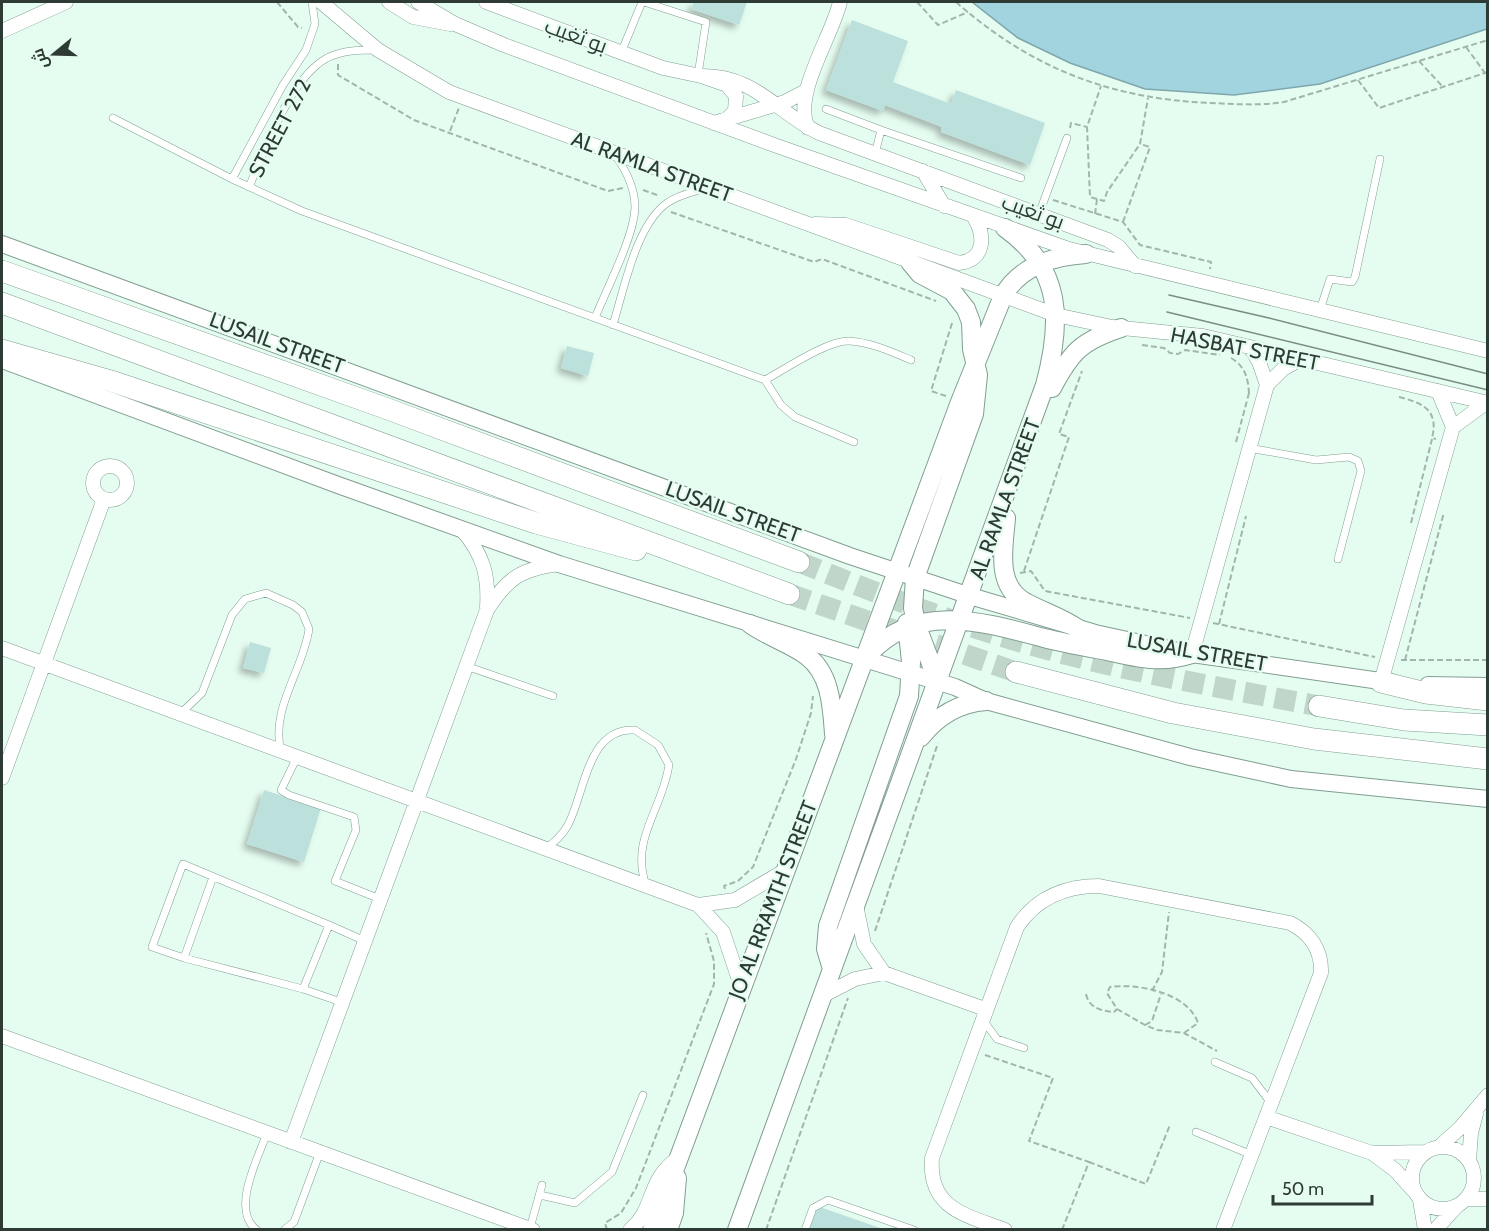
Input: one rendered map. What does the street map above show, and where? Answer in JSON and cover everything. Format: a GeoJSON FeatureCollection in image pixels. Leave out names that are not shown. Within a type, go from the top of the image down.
{"type":"FeatureCollection","features":[{"type":"Feature","properties":{"kind":"highway","name":"LUSAIL STREET"},"geometry":{"type":"LineString","coordinates":[[2,271],[385,408],[799,562]]}},
{"type":"Feature","properties":{"kind":"highway"},"geometry":{"type":"LineString","coordinates":[[2,303],[789,594]]}},
{"type":"Feature","properties":{"kind":"highway"},"geometry":{"type":"LineString","coordinates":[[2,350],[122,385],[536,523],[622,548],[675,553]]}},
{"type":"Feature","properties":{"kind":"highway"},"geometry":{"type":"LineString","coordinates":[[1016,672],[1173,713],[1314,739],[1482,759]]}},
{"type":"Feature","properties":{"kind":"highway"},"geometry":{"type":"LineString","coordinates":[[1381,682],[1426,693],[1488,700]]}},
{"type":"Feature","properties":{"kind":"highway"},"geometry":{"type":"LineString","coordinates":[[1319,706],[1404,720],[1488,725]]}},
{"type":"Feature","properties":{"kind":"main road","name":"AL RAMLA STREET"},"geometry":{"type":"LineString","coordinates":[[970,596],[1038,406],[1055,349],[1056,315],[1051,288],[1040,264],[1025,244],[1005,228]]}},
{"type":"Feature","properties":{"kind":"main road"},"geometry":{"type":"LineString","coordinates":[[938,682],[912,625],[897,572],[960,402],[1003,296],[1019,276],[1040,264],[1069,255],[1086,254]]}},
{"type":"Feature","properties":{"kind":"main road"},"geometry":{"type":"LineString","coordinates":[[832,969],[826,949],[828,926],[904,716],[909,696],[915,578],[974,414],[978,388],[976,362],[972,350],[971,322],[966,309],[952,291],[920,274],[910,262]]}},
{"type":"Feature","properties":{"kind":"main road"},"geometry":{"type":"LineString","coordinates":[[1038,406],[1049,393],[1075,350],[1089,340],[1121,328]]}},
{"type":"Feature","properties":{"kind":"main road"},"geometry":{"type":"LineString","coordinates":[[1004,503],[1006,517],[1002,557],[1006,576],[1019,598],[1061,617],[1077,628]]}},
{"type":"Feature","properties":{"kind":"main road","name":"JO AL RRAMTH STREET"},"geometry":{"type":"LineString","coordinates":[[652,1230],[897,572]]}},
{"type":"Feature","properties":{"kind":"main road"},"geometry":{"type":"LineString","coordinates":[[738,1229],[970,596]]}},
{"type":"Feature","properties":{"kind":"main road"},"geometry":{"type":"LineString","coordinates":[[864,659],[884,640],[912,625],[938,619],[1000,626],[1145,660],[1172,660],[1192,654]]}},
{"type":"Feature","properties":{"kind":"main road"},"geometry":{"type":"LineString","coordinates":[[750,624],[771,638],[807,655],[819,668],[828,688],[834,738]]}},
{"type":"Feature","properties":{"kind":"main road"},"geometry":{"type":"LineString","coordinates":[[915,745],[939,718],[970,702],[986,701]]}},
{"type":"Feature","properties":{"kind":"main road"},"geometry":{"type":"LineString","coordinates":[[668,1230],[674,1213],[678,1158]]}},
{"type":"Feature","properties":{"kind":"street"},"geometry":{"type":"LineString","coordinates":[[2,31],[66,2]]}},
{"type":"Feature","properties":{"kind":"street","name":"AL RAMLA STREET"},"geometry":{"type":"LineString","coordinates":[[321,2],[378,50],[418,76],[463,98],[1003,296]]}},
{"type":"Feature","properties":{"kind":"street"},"geometry":{"type":"LineString","coordinates":[[390,2],[413,17],[456,24]]}},
{"type":"Feature","properties":{"kind":"street","name":"AL RAMLA STREET"},"geometry":{"type":"LineString","coordinates":[[418,2],[456,24],[974,217],[1086,254]]}},
{"type":"Feature","properties":{"kind":"street","name":"بو ثغيب"},"geometry":{"type":"LineString","coordinates":[[486,2],[663,68],[727,85],[734,91],[736,106],[721,121]]}},
{"type":"Feature","properties":{"kind":"street"},"geometry":{"type":"LineString","coordinates":[[808,128],[803,110],[806,91],[840,2]]}},
{"type":"Feature","properties":{"kind":"street","name":"بو ثغيب"},"geometry":{"type":"LineString","coordinates":[[700,76],[717,76],[746,85],[778,104],[808,128],[1108,240],[1119,247],[1135,266]]}},
{"type":"Feature","properties":{"kind":"street"},"geometry":{"type":"LineString","coordinates":[[721,121],[778,104],[806,91]]}},
{"type":"Feature","properties":{"kind":"street"},"geometry":{"type":"LineString","coordinates":[[923,171],[944,206]]}},
{"type":"Feature","properties":{"kind":"street","name":"بو ثغيب"},"geometry":{"type":"LineString","coordinates":[[810,225],[846,225],[959,263],[974,258],[982,245],[980,229],[974,217]]}},
{"type":"Feature","properties":{"kind":"street","name":"LUSAIL STREET"},"geometry":{"type":"LineString","coordinates":[[2,244],[897,572],[1077,628],[1192,654],[1381,682],[1488,686]]}},
{"type":"Feature","properties":{"kind":"street"},"geometry":{"type":"LineString","coordinates":[[1086,254],[1488,351]]}},
{"type":"Feature","properties":{"kind":"street","name":"HASBAT STREET"},"geometry":{"type":"LineString","coordinates":[[1003,296],[1056,315],[1121,328],[1203,336],[1487,403]]}},
{"type":"Feature","properties":{"kind":"street"},"geometry":{"type":"LineString","coordinates":[[1250,347],[1259,362],[1267,385]]}},
{"type":"Feature","properties":{"kind":"street"},"geometry":{"type":"LineString","coordinates":[[1192,654],[1267,385],[1283,369],[1301,359]]}},
{"type":"Feature","properties":{"kind":"street"},"geometry":{"type":"LineString","coordinates":[[2,360],[559,564],[938,682],[986,701],[1190,757],[1291,779],[1484,800]]}},
{"type":"Feature","properties":{"kind":"street"},"geometry":{"type":"LineString","coordinates":[[1381,682],[1453,427],[1438,391]]}},
{"type":"Feature","properties":{"kind":"street"},"geometry":{"type":"LineString","coordinates":[[1453,427],[1487,403]]}},
{"type":"Feature","properties":{"kind":"street"},"geometry":{"type":"LineString","coordinates":[[2,778],[104,499]]}},
{"type":"Feature","properties":{"kind":"street"},"geometry":{"type":"LineString","coordinates":[[462,530],[476,548],[484,565],[488,584],[487,609]]}},
{"type":"Feature","properties":{"kind":"street"},"geometry":{"type":"LineString","coordinates":[[291,1142],[487,609],[510,579],[540,566],[559,564]]}},
{"type":"Feature","properties":{"kind":"street"},"geometry":{"type":"LineString","coordinates":[[2,648],[698,905],[723,932],[741,986]]}},
{"type":"Feature","properties":{"kind":"street"},"geometry":{"type":"LineString","coordinates":[[698,905],[735,900],[784,871]]}},
{"type":"Feature","properties":{"kind":"street"},"geometry":{"type":"LineString","coordinates":[[1005,1230],[976,1225],[941,1198],[935,1189],[932,1167],[935,1148],[1017,927],[1040,902],[1065,891],[1085,886],[1290,923],[1305,933],[1315,945],[1321,973],[1224,1230]]}},
{"type":"Feature","properties":{"kind":"street"},"geometry":{"type":"LineString","coordinates":[[856,903],[864,944],[873,961],[884,973],[983,1014]]}},
{"type":"Feature","properties":{"kind":"street"},"geometry":{"type":"LineString","coordinates":[[822,996],[855,979],[884,973]]}},
{"type":"Feature","properties":{"kind":"street"},"geometry":{"type":"LineString","coordinates":[[2,1036],[532,1229]]}},
{"type":"Feature","properties":{"kind":"street"},"geometry":{"type":"LineString","coordinates":[[1372,1153],[1425,1152],[1439,1147],[1483,1101]]}},
{"type":"Feature","properties":{"kind":"street"},"geometry":{"type":"LineString","coordinates":[[1436,1230],[1462,1203],[1474,1182],[1471,1167],[1471,1133],[1483,1101]]}},
{"type":"Feature","properties":{"kind":"street"},"geometry":{"type":"LineString","coordinates":[[1266,1117],[1372,1153],[1395,1170],[1417,1196],[1441,1210],[1462,1203],[1488,1199]]}},
{"type":"Feature","properties":{"kind":"street"},"geometry":{"type":"LineString","coordinates":[[1439,1147],[1456,1150],[1488,1187]]}},
{"type":"Feature","properties":{"kind":"street"},"geometry":{"type":"LineString","coordinates":[[1425,1152],[1412,1170],[1425,1230]]}},
{"type":"Feature","properties":{"kind":"street"},"geometry":{"type":"LineString","coordinates":[[630,1230],[641,1219],[658,1177],[678,1158]]}},
{"type":"Feature","properties":{"kind":"lane","name":"STREET 272"},"geometry":{"type":"LineString","coordinates":[[232,179],[283,85],[301,59],[313,32],[315,17],[312,2]]}},
{"type":"Feature","properties":{"kind":"lane"},"geometry":{"type":"LineString","coordinates":[[621,53],[643,2],[706,22],[700,76]]}},
{"type":"Feature","properties":{"kind":"lane","name":"STREET 272"},"geometry":{"type":"LineString","coordinates":[[249,187],[289,103],[306,75],[321,62],[339,53],[378,50]]}},
{"type":"Feature","properties":{"kind":"lane"},"geometry":{"type":"LineString","coordinates":[[826,109],[1021,178]]}},
{"type":"Feature","properties":{"kind":"lane"},"geometry":{"type":"LineString","coordinates":[[114,118],[232,179],[302,211],[765,380],[781,405],[795,417],[854,442]]}},
{"type":"Feature","properties":{"kind":"lane"},"geometry":{"type":"LineString","coordinates":[[875,154],[881,130]]}},
{"type":"Feature","properties":{"kind":"lane"},"geometry":{"type":"LineString","coordinates":[[1039,214],[1067,138]]}},
{"type":"Feature","properties":{"kind":"lane"},"geometry":{"type":"LineString","coordinates":[[595,318],[630,230],[635,209],[629,180],[614,153]]}},
{"type":"Feature","properties":{"kind":"lane"},"geometry":{"type":"LineString","coordinates":[[1320,310],[1330,279],[1352,282],[1355,277],[1380,159]]}},
{"type":"Feature","properties":{"kind":"lane"},"geometry":{"type":"LineString","coordinates":[[613,325],[642,237],[652,218],[671,200],[707,188]]}},
{"type":"Feature","properties":{"kind":"lane"},"geometry":{"type":"LineString","coordinates":[[765,380],[828,346],[848,340],[886,350],[911,360]]}},
{"type":"Feature","properties":{"kind":"lane"},"geometry":{"type":"LineString","coordinates":[[1250,448],[1316,460],[1349,457],[1358,461],[1361,471],[1338,559]]}},
{"type":"Feature","properties":{"kind":"lane"},"geometry":{"type":"LineString","coordinates":[[180,714],[202,693],[236,607],[250,596],[266,593],[298,608],[305,616],[309,629],[279,716],[278,735],[281,752]]}},
{"type":"Feature","properties":{"kind":"lane"},"geometry":{"type":"LineString","coordinates":[[466,666],[553,696]]}},
{"type":"Feature","properties":{"kind":"lane"},"geometry":{"type":"LineString","coordinates":[[545,849],[569,824],[602,742],[616,732],[634,730],[658,745],[669,765],[641,847],[640,863],[646,886]]}},
{"type":"Feature","properties":{"kind":"lane"},"geometry":{"type":"LineString","coordinates":[[297,757],[281,790],[289,795],[354,817],[356,831],[335,881],[380,900]]}},
{"type":"Feature","properties":{"kind":"lane"},"geometry":{"type":"LineString","coordinates":[[341,1002],[303,989],[184,958],[152,947],[183,864],[365,941]]}},
{"type":"Feature","properties":{"kind":"lane"},"geometry":{"type":"LineString","coordinates":[[184,958],[213,877]]}},
{"type":"Feature","properties":{"kind":"lane"},"geometry":{"type":"LineString","coordinates":[[303,989],[329,925]]}},
{"type":"Feature","properties":{"kind":"lane"},"geometry":{"type":"LineString","coordinates":[[983,1014],[997,1039],[1024,1048]]}},
{"type":"Feature","properties":{"kind":"lane"},"geometry":{"type":"LineString","coordinates":[[1215,1062],[1252,1078],[1271,1103]]}},
{"type":"Feature","properties":{"kind":"lane"},"geometry":{"type":"LineString","coordinates":[[540,1195],[575,1203],[608,1176],[617,1164],[643,1095]]}},
{"type":"Feature","properties":{"kind":"lane"},"geometry":{"type":"LineString","coordinates":[[1196,1132],[1252,1155]]}},
{"type":"Feature","properties":{"kind":"lane"},"geometry":{"type":"LineString","coordinates":[[257,1230],[249,1222],[244,1206],[267,1133]]}},
{"type":"Feature","properties":{"kind":"lane"},"geometry":{"type":"LineString","coordinates":[[284,1230],[294,1222],[320,1152]]}},
{"type":"Feature","properties":{"kind":"lane"},"geometry":{"type":"LineString","coordinates":[[532,1229],[542,1185]]}},
{"type":"Feature","properties":{"kind":"lane"},"geometry":{"type":"LineString","coordinates":[[805,1230],[813,1208],[828,1200],[914,1230]]}},
{"type":"Feature","properties":{"kind":"path"},"geometry":{"type":"LineString","coordinates":[[277,2],[298,27],[313,32]]}},
{"type":"Feature","properties":{"kind":"path"},"geometry":{"type":"LineString","coordinates":[[917,2],[938,25],[968,12]]}},
{"type":"Feature","properties":{"kind":"path"},"geometry":{"type":"LineString","coordinates":[[956,2],[991,31],[1039,62],[1101,86],[1148,98],[1266,105],[1358,80],[1488,40]]}},
{"type":"Feature","properties":{"kind":"path"},"geometry":{"type":"LineString","coordinates":[[1358,80],[1379,108],[1486,72],[1466,47]]}},
{"type":"Feature","properties":{"kind":"path"},"geometry":{"type":"LineString","coordinates":[[1419,61],[1443,87]]}},
{"type":"Feature","properties":{"kind":"path"},"geometry":{"type":"LineString","coordinates":[[1101,86],[1087,127],[1090,197],[1104,201],[1107,192],[1140,144],[1148,98]]}},
{"type":"Feature","properties":{"kind":"path"},"geometry":{"type":"LineString","coordinates":[[450,130],[463,98]]}},
{"type":"Feature","properties":{"kind":"path"},"geometry":{"type":"LineString","coordinates":[[1067,138],[1071,123],[1087,127]]}},
{"type":"Feature","properties":{"kind":"path"},"geometry":{"type":"LineString","coordinates":[[1122,222],[1150,147],[1140,144]]}},
{"type":"Feature","properties":{"kind":"path"},"geometry":{"type":"LineString","coordinates":[[1045,198],[1122,222],[1140,244],[1211,262],[1208,284]]}},
{"type":"Feature","properties":{"kind":"path"},"geometry":{"type":"LineString","coordinates":[[1095,214],[1097,199]]}},
{"type":"Feature","properties":{"kind":"path"},"geometry":{"type":"LineString","coordinates":[[954,314],[931,391],[960,402]]}},
{"type":"Feature","properties":{"kind":"path"},"geometry":{"type":"LineString","coordinates":[[1024,572],[1069,437],[1059,434],[1084,363]]}},
{"type":"Feature","properties":{"kind":"path"},"geometry":{"type":"LineString","coordinates":[[1405,660],[1445,507]]}},
{"type":"Feature","properties":{"kind":"path"},"geometry":{"type":"LineString","coordinates":[[1006,576],[1031,571],[1045,591],[1388,659],[1488,660]]}},
{"type":"Feature","properties":{"kind":"path"},"geometry":{"type":"LineString","coordinates":[[724,886],[738,880],[753,867],[767,835],[811,713],[812,691]]}},
{"type":"Feature","properties":{"kind":"path"},"geometry":{"type":"LineString","coordinates":[[1152,991],[1162,972],[1171,900]]}},
{"type":"Feature","properties":{"kind":"path"},"geometry":{"type":"LineString","coordinates":[[607,1230],[605,1223],[621,1213],[636,1188],[714,984],[714,961],[704,934]]}},
{"type":"Feature","properties":{"kind":"path"},"geometry":{"type":"LineString","coordinates":[[1184,1033],[1198,1023],[1196,1017],[1182,1003],[1162,994],[1131,986],[1110,987],[1107,993],[1118,1009],[1145,1025],[1157,1030],[1184,1033],[1217,1051],[1215,1062]]}},
{"type":"Feature","properties":{"kind":"path"},"geometry":{"type":"LineString","coordinates":[[1086,994],[1087,999],[1100,1011],[1114,1012],[1118,1009]]}},
{"type":"Feature","properties":{"kind":"path"},"geometry":{"type":"LineString","coordinates":[[1145,1025],[1152,1021],[1162,994]]}},
{"type":"Feature","properties":{"kind":"path"},"geometry":{"type":"LineString","coordinates":[[970,1049],[1053,1078],[1029,1141],[1146,1184],[1170,1125]]}},
{"type":"Feature","properties":{"kind":"path"},"geometry":{"type":"LineString","coordinates":[[1062,1230],[1089,1162]]}},
{"type":"Feature","properties":{"kind":"water"},"geometry":{"type":"Polygon","coordinates":[[[972,2],[1487,2],[1487,29],[1320,84],[1234,95],[1145,89],[1070,63],[1018,38],[972,2]]]}},
{"type":"Feature","properties":{"kind":"building"},"geometry":{"type":"Polygon","coordinates":[[[694,2],[747,2],[739,25],[691,9],[694,2]]]}},
{"type":"Feature","properties":{"kind":"building"},"geometry":{"type":"Polygon","coordinates":[[[852,20],[908,41],[893,82],[951,104],[956,90],[1045,123],[1030,165],[941,132],[942,127],[885,105],[883,111],[826,90],[852,20]]]}},
{"type":"Feature","properties":{"kind":"building"},"geometry":{"type":"Polygon","coordinates":[[[567,346],[594,353],[588,376],[561,368],[567,346]]]}},
{"type":"Feature","properties":{"kind":"building"},"geometry":{"type":"Polygon","coordinates":[[[250,642],[271,648],[264,673],[243,668],[250,642]]]}},
{"type":"Feature","properties":{"kind":"building"},"geometry":{"type":"Polygon","coordinates":[[[264,790],[321,808],[304,862],[247,844],[264,790]]]}},
{"type":"Feature","properties":{"kind":"building"},"geometry":{"type":"Polygon","coordinates":[[[817,1206],[883,1229],[808,1230],[817,1206]]]}},
{"type":"Feature","properties":{"kind":"tunnel"},"geometry":{"type":"LineString","coordinates":[[799,562],[934,614],[1054,651],[1167,677],[1319,706]]}},
{"type":"Feature","properties":{"kind":"tunnel"},"geometry":{"type":"LineString","coordinates":[[789,594],[1016,672]]}},
{"type":"Feature","properties":{"kind":"tram line"},"geometry":{"type":"LineString","coordinates":[[1169,295],[1488,374]]}},
{"type":"Feature","properties":{"kind":"tram line"},"geometry":{"type":"LineString","coordinates":[[1167,312],[1488,390]]}}]}
